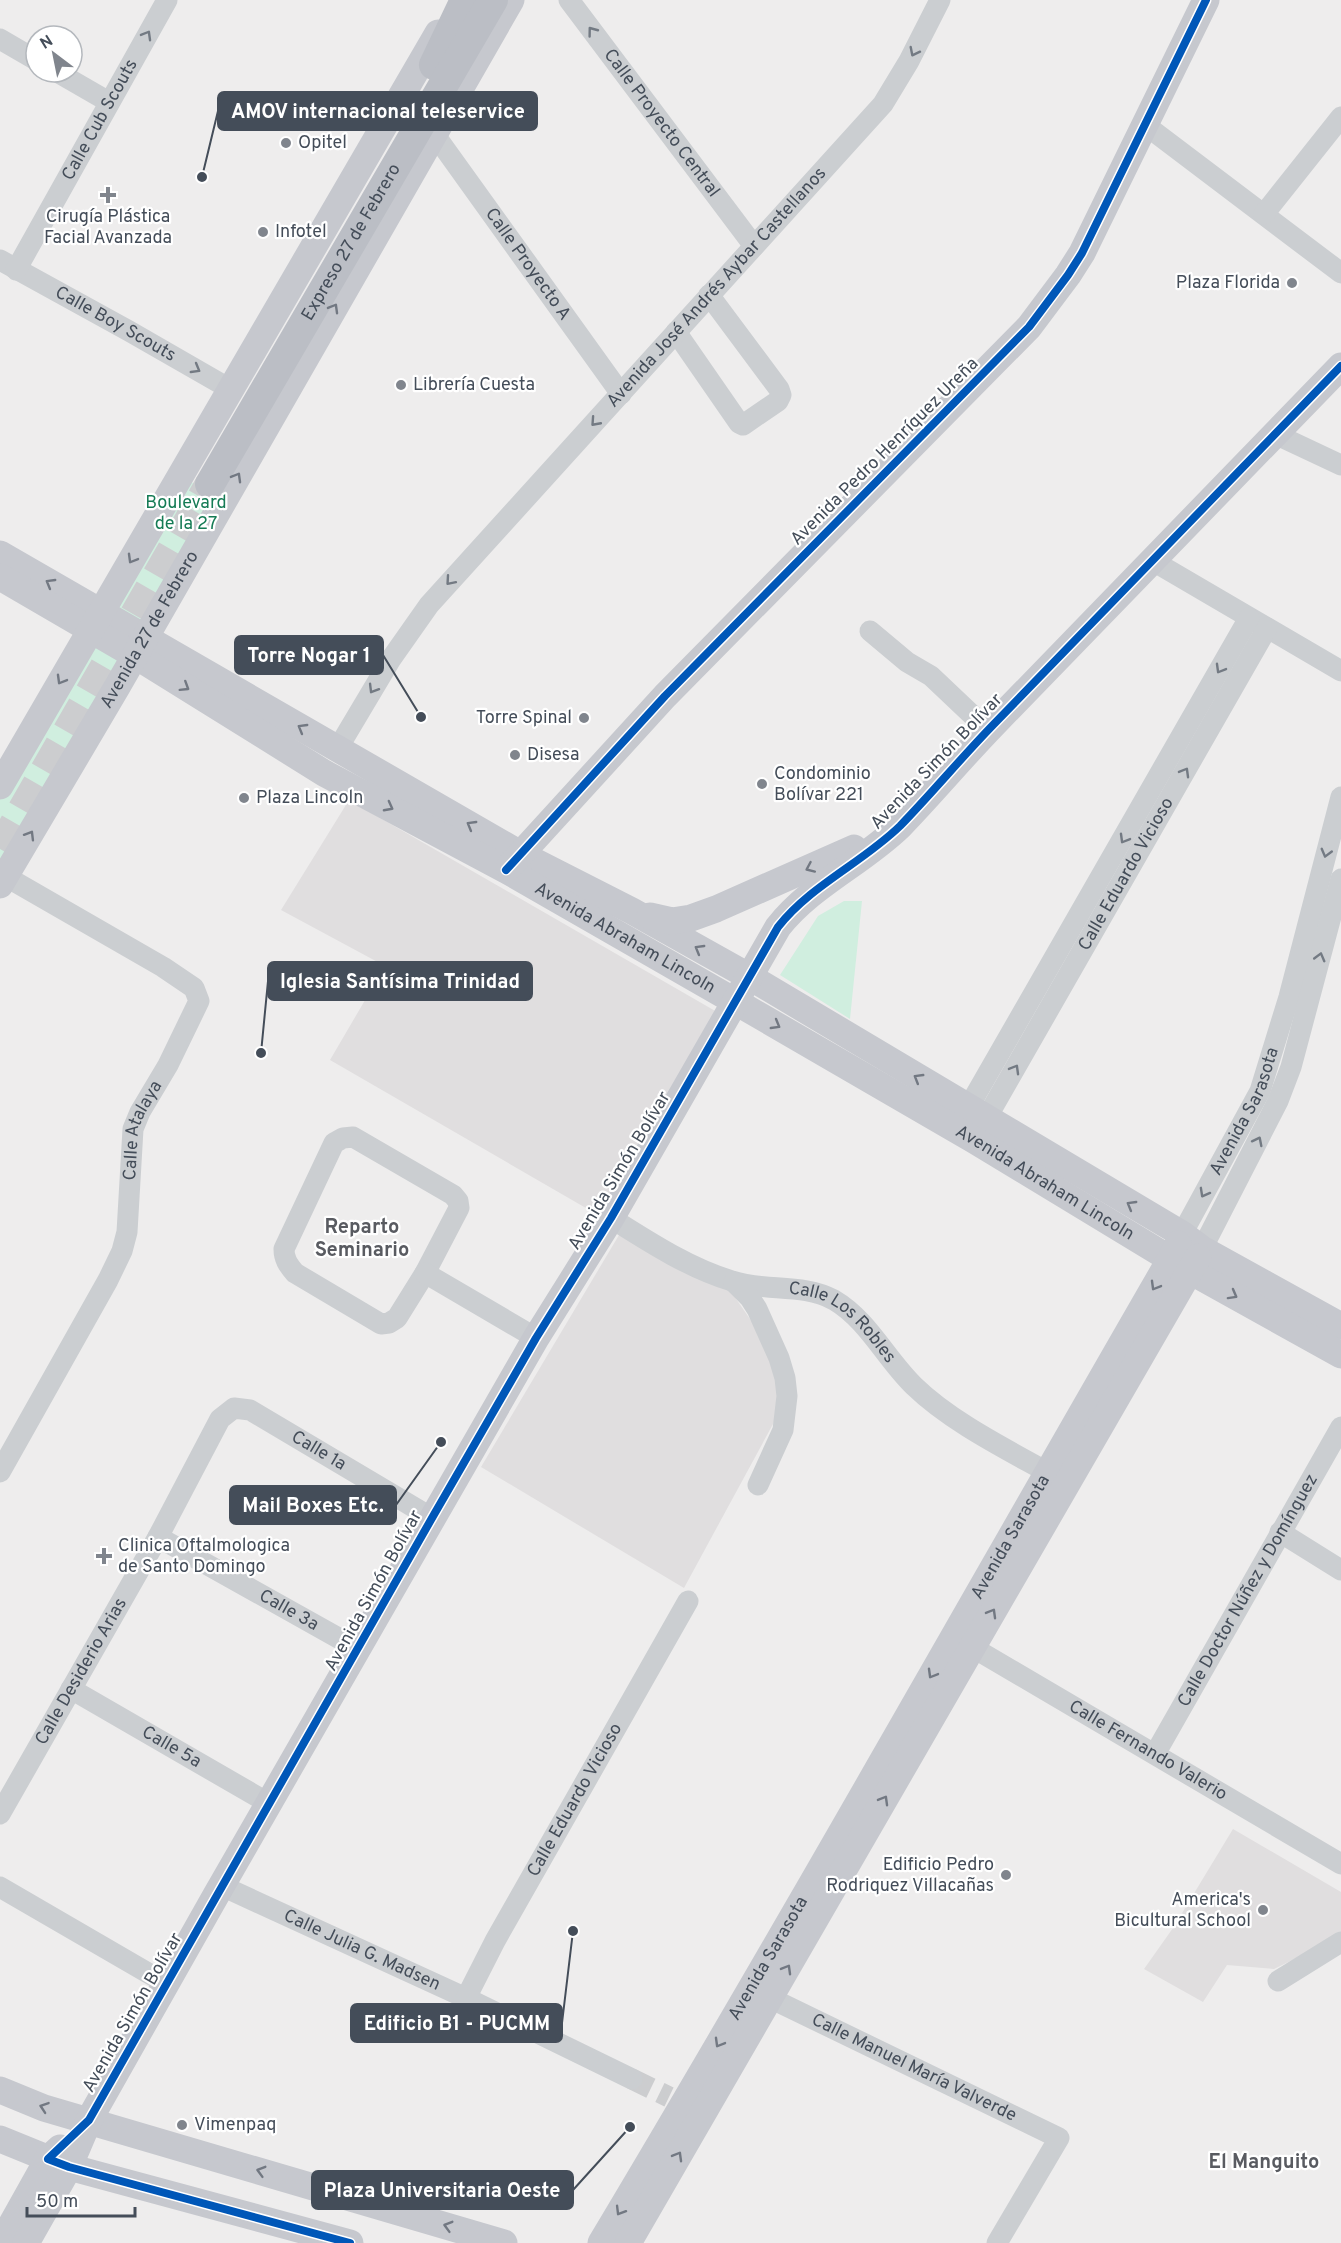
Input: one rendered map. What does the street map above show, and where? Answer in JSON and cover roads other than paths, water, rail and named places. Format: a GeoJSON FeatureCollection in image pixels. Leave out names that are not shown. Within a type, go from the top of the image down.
{"type":"FeatureCollection","features":[{"type":"Feature","properties":{"kind":"highway"},"geometry":{"type":"LineString","coordinates":[[427,116],[465,0]]}},
{"type":"Feature","properties":{"kind":"highway","name":"Expreso 27 de Febrero"},"geometry":{"type":"LineString","coordinates":[[427,116],[480,0]]}},
{"type":"Feature","properties":{"kind":"highway","name":"Expreso 27 de Febrero"},"geometry":{"type":"LineString","coordinates":[[203,480],[427,116],[493,0]]}},
{"type":"Feature","properties":{"kind":"highway"},"geometry":{"type":"LineString","coordinates":[[427,116],[510,0]]}},
{"type":"Feature","properties":{"kind":"main road"},"geometry":{"type":"LineString","coordinates":[[0,786],[457,0]]}},
{"type":"Feature","properties":{"kind":"main road","name":"Avenida Pedro Henríquez Ureña"},"geometry":{"type":"LineString","coordinates":[[514,862],[665,696],[1029,327],[1082,253],[1206,0]]}},
{"type":"Feature","properties":{"kind":"main road","name":"Avenida 27 de Febrero"},"geometry":{"type":"LineString","coordinates":[[3,880],[141,647],[300,366],[427,116]]}},
{"type":"Feature","properties":{"kind":"main road","name":"Avenida Simón Bolívar"},"geometry":{"type":"LineString","coordinates":[[59,2163],[89,2120],[432,1518],[536,1338],[611,1218],[778,927],[792,910],[818,888],[881,844],[901,825],[988,730],[1341,366]]}},
{"type":"Feature","properties":{"kind":"main road","name":"Avenida Abraham Lincoln"},"geometry":{"type":"LineString","coordinates":[[0,554],[95,620],[141,647],[338,748],[736,1002],[971,1125]]}},
{"type":"Feature","properties":{"kind":"main road","name":"Avenida Abraham Lincoln"},"geometry":{"type":"LineString","coordinates":[[0,578],[95,620]]}},
{"type":"Feature","properties":{"kind":"main road","name":"Avenida Abraham Lincoln"},"geometry":{"type":"LineString","coordinates":[[141,647],[324,773],[514,862],[632,911],[750,977],[971,1125],[1186,1253],[1341,1356]]}},
{"type":"Feature","properties":{"kind":"main road"},"geometry":{"type":"LineString","coordinates":[[632,911],[672,921],[691,918],[867,843],[901,825]]}},
{"type":"Feature","properties":{"kind":"main road","name":"Avenida Abraham Lincoln"},"geometry":{"type":"LineString","coordinates":[[1186,1253],[1341,1326]]}},
{"type":"Feature","properties":{"kind":"main road","name":"Avenida Sarasota"},"geometry":{"type":"LineString","coordinates":[[963,1642],[1047,1472],[1186,1253]]}},
{"type":"Feature","properties":{"kind":"main road","name":"Avenida Sarasota"},"geometry":{"type":"LineString","coordinates":[[628,2243],[770,1998],[900,1751],[1186,1253]]}},
{"type":"Feature","properties":{"kind":"main road","name":"Avenida Sarasota"},"geometry":{"type":"LineString","coordinates":[[601,2243],[676,2102],[900,1751]]}},
{"type":"Feature","properties":{"kind":"main road"},"geometry":{"type":"LineString","coordinates":[[0,2090],[44,2108],[504,2243]]}},
{"type":"Feature","properties":{"kind":"main road"},"geometry":{"type":"LineString","coordinates":[[0,2139],[59,2163],[313,2238],[350,2243]]}},
{"type":"Feature","properties":{"kind":"main road"},"geometry":{"type":"LineString","coordinates":[[1,2243],[59,2163]]}},
{"type":"Feature","properties":{"kind":"main road"},"geometry":{"type":"LineString","coordinates":[[26,2243],[59,2163]]}},
{"type":"Feature","properties":{"kind":"street","name":"Calle Cub Scouts"},"geometry":{"type":"LineString","coordinates":[[8,265],[108,102],[167,0]]}},
{"type":"Feature","properties":{"kind":"street","name":"Calle Proyecto Central"},"geometry":{"type":"LineString","coordinates":[[569,0],[754,246]]}},
{"type":"Feature","properties":{"kind":"street","name":"Avenida José Andrés Aybar Castellanos"},"geometry":{"type":"LineString","coordinates":[[338,748],[391,659],[429,605],[883,104],[909,61],[940,0]]}},
{"type":"Feature","properties":{"kind":"street"},"geometry":{"type":"LineString","coordinates":[[0,39],[24,53]]}},
{"type":"Feature","properties":{"kind":"street"},"geometry":{"type":"LineString","coordinates":[[77,84],[108,102]]}},
{"type":"Feature","properties":{"kind":"street","name":"Calle Proyecto A"},"geometry":{"type":"LineString","coordinates":[[427,116],[621,394]]}},
{"type":"Feature","properties":{"kind":"street"},"geometry":{"type":"LineString","coordinates":[[1264,214],[1341,117]]}},
{"type":"Feature","properties":{"kind":"street"},"geometry":{"type":"LineString","coordinates":[[1144,124],[1341,273]]}},
{"type":"Feature","properties":{"kind":"street","name":"Calle Boy Scouts"},"geometry":{"type":"LineString","coordinates":[[8,265],[129,330],[230,389]]}},
{"type":"Feature","properties":{"kind":"street"},"geometry":{"type":"LineString","coordinates":[[676,332],[740,423],[743,425],[778,401],[782,395],[779,389],[710,295]]}},
{"type":"Feature","properties":{"kind":"street"},"geometry":{"type":"LineString","coordinates":[[1275,434],[1341,465]]}},
{"type":"Feature","properties":{"kind":"street"},"geometry":{"type":"LineString","coordinates":[[1153,561],[1341,671]]}},
{"type":"Feature","properties":{"kind":"street","name":"Calle Eduardo Vicioso"},"geometry":{"type":"LineString","coordinates":[[971,1125],[1258,623]]}},
{"type":"Feature","properties":{"kind":"street"},"geometry":{"type":"LineString","coordinates":[[870,631],[907,662],[931,676],[988,730]]}},
{"type":"Feature","properties":{"kind":"street","name":"Avenida Sarasota"},"geometry":{"type":"LineString","coordinates":[[1186,1253],[1278,1101],[1291,1067],[1299,999],[1338,824],[1341,797]]}},
{"type":"Feature","properties":{"kind":"street","name":"Avenida Sarasota"},"geometry":{"type":"LineString","coordinates":[[1299,999],[1341,879]]}},
{"type":"Feature","properties":{"kind":"street","name":"Calle Atalaya"},"geometry":{"type":"LineString","coordinates":[[0,1472],[122,1251],[127,1232],[133,1129],[199,1001],[194,988],[163,967],[3,880]]}},
{"type":"Feature","properties":{"kind":"street"},"geometry":{"type":"LineString","coordinates":[[353,1137],[453,1195],[458,1201],[459,1208],[425,1272],[397,1318],[389,1323],[381,1324],[295,1273],[287,1264],[284,1249],[334,1143],[343,1138],[353,1137]]}},
{"type":"Feature","properties":{"kind":"street","name":"Calle Los Robles"},"geometry":{"type":"LineString","coordinates":[[611,1218],[703,1270],[733,1282],[756,1287],[803,1289],[834,1301],[859,1319],[905,1377],[926,1397],[954,1417],[1047,1472]]}},
{"type":"Feature","properties":{"kind":"street"},"geometry":{"type":"LineString","coordinates":[[425,1272],[536,1338]]}},
{"type":"Feature","properties":{"kind":"street"},"geometry":{"type":"LineString","coordinates":[[733,1282],[750,1298],[757,1309],[779,1358],[785,1378],[783,1430],[758,1485]]}},
{"type":"Feature","properties":{"kind":"street","name":"Calle 1a"},"geometry":{"type":"LineString","coordinates":[[234,1408],[250,1410],[432,1518]]}},
{"type":"Feature","properties":{"kind":"street","name":"Calle Desiderio Arias"},"geometry":{"type":"LineString","coordinates":[[0,1814],[158,1537],[219,1419],[234,1408]]}},
{"type":"Feature","properties":{"kind":"street","name":"Calle Doctor Núñez y Domínguez"},"geometry":{"type":"LineString","coordinates":[[1155,1754],[1341,1427]]}},
{"type":"Feature","properties":{"kind":"street"},"geometry":{"type":"LineString","coordinates":[[1280,1532],[1341,1570]]}},
{"type":"Feature","properties":{"kind":"street","name":"Calle 3a"},"geometry":{"type":"LineString","coordinates":[[158,1537],[358,1649]]}},
{"type":"Feature","properties":{"kind":"street","name":"Calle Eduardo Vicioso"},"geometry":{"type":"LineString","coordinates":[[466,1998],[495,1941],[688,1601]]}},
{"type":"Feature","properties":{"kind":"street","name":"Calle Fernando Valerio"},"geometry":{"type":"LineString","coordinates":[[963,1642],[1341,1864]]}},
{"type":"Feature","properties":{"kind":"street","name":"Calle 5a"},"geometry":{"type":"LineString","coordinates":[[71,1689],[270,1804]]}},
{"type":"Feature","properties":{"kind":"street","name":"Calle Julia G. Madsen"},"geometry":{"type":"LineString","coordinates":[[222,1886],[466,1998],[632,2079]]}},
{"type":"Feature","properties":{"kind":"street"},"geometry":{"type":"LineString","coordinates":[[0,1887],[167,1984]]}},
{"type":"Feature","properties":{"kind":"street"},"geometry":{"type":"LineString","coordinates":[[1278,1981],[1341,1942]]}},
{"type":"Feature","properties":{"kind":"street","name":"Calle Manuel María Valverde"},"geometry":{"type":"LineString","coordinates":[[770,1998],[1059,2138],[997,2243]]}},
{"type":"Feature","properties":{"kind":"tunnel"},"geometry":{"type":"LineString","coordinates":[[0,849],[210,484]]}},
{"type":"Feature","properties":{"kind":"tunnel"},"geometry":{"type":"LineString","coordinates":[[632,2079],[669,2097]]}},
{"type":"Feature","properties":{"kind":"place","name":"Opitel"},"geometry":{"type":"Point","coordinates":[286,143]}},
{"type":"Feature","properties":{"kind":"place","name":"AMOV internacional teleservice"},"geometry":{"type":"Point","coordinates":[202,177]}},
{"type":"Feature","properties":{"kind":"place","name":"Cirugía Plástica Facial Avanzada"},"geometry":{"type":"Point","coordinates":[108,195]}},
{"type":"Feature","properties":{"kind":"place","name":"Infotel"},"geometry":{"type":"Point","coordinates":[263,232]}},
{"type":"Feature","properties":{"kind":"place","name":"Plaza Florida"},"geometry":{"type":"Point","coordinates":[1292,283]}},
{"type":"Feature","properties":{"kind":"place","name":"Librería Cuesta"},"geometry":{"type":"Point","coordinates":[401,385]}},
{"type":"Feature","properties":{"kind":"place","name":"Torre Nogar 1"},"geometry":{"type":"Point","coordinates":[421,717]}},
{"type":"Feature","properties":{"kind":"place","name":"Torre Spinal"},"geometry":{"type":"Point","coordinates":[584,718]}},
{"type":"Feature","properties":{"kind":"place","name":"Disesa"},"geometry":{"type":"Point","coordinates":[515,755]}},
{"type":"Feature","properties":{"kind":"place","name":"Condominio Bolívar 221"},"geometry":{"type":"Point","coordinates":[762,784]}},
{"type":"Feature","properties":{"kind":"place","name":"Plaza Lincoln"},"geometry":{"type":"Point","coordinates":[244,798]}},
{"type":"Feature","properties":{"kind":"place","name":"Iglesia Santísima Trinidad"},"geometry":{"type":"Point","coordinates":[261,1053]}},
{"type":"Feature","properties":{"kind":"place","name":"Mail Boxes Etc."},"geometry":{"type":"Point","coordinates":[441,1442]}},
{"type":"Feature","properties":{"kind":"place","name":"Clinica Oftalmologica de Santo Domingo"},"geometry":{"type":"Point","coordinates":[104,1556]}},
{"type":"Feature","properties":{"kind":"place","name":"Edificio Pedro Rodriquez Villacañas"},"geometry":{"type":"Point","coordinates":[1006,1875]}},
{"type":"Feature","properties":{"kind":"place","name":"America's Bicultural School"},"geometry":{"type":"Point","coordinates":[1263,1910]}},
{"type":"Feature","properties":{"kind":"place","name":"Edificio B1 - PUCMM"},"geometry":{"type":"Point","coordinates":[573,1931]}},
{"type":"Feature","properties":{"kind":"place","name":"Vimenpaq"},"geometry":{"type":"Point","coordinates":[182,2125]}},
{"type":"Feature","properties":{"kind":"place","name":"Plaza Universitaria Oeste"},"geometry":{"type":"Point","coordinates":[630,2127]}},
{"type":"Feature","properties":{"kind":"district","name":"Reparto Seminario"},"geometry":{"type":"Point","coordinates":[362,1240]}},
{"type":"Feature","properties":{"kind":"district","name":"El Manguito"},"geometry":{"type":"Point","coordinates":[1264,2163]}},
{"type":"Feature","properties":{"kind":"park label","name":"Boulevard de la 27"},"geometry":{"type":"Point","coordinates":[186,513]}}]}
